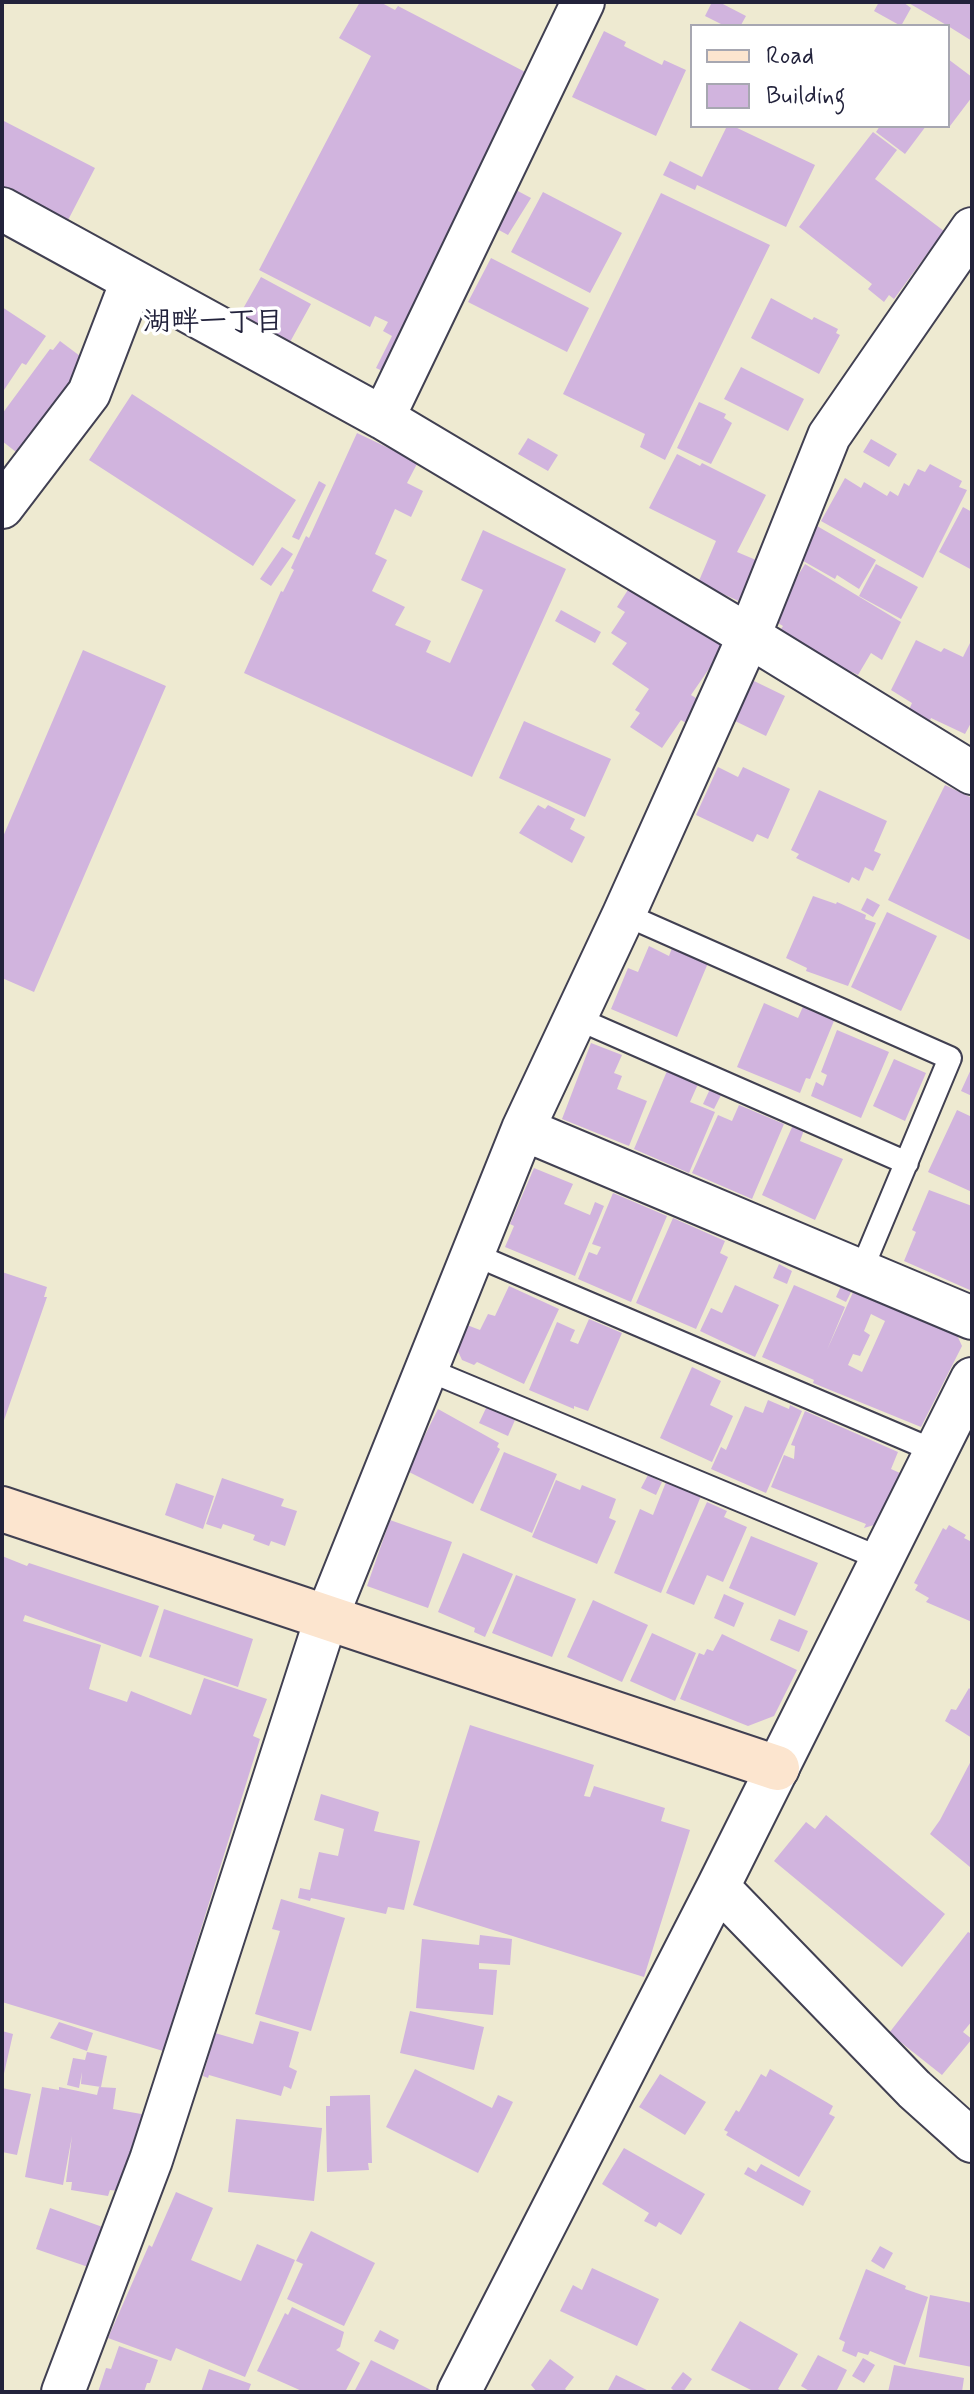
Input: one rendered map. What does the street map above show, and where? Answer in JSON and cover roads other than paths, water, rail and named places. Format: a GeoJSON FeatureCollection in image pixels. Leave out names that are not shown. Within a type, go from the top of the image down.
{"type":"FeatureCollection","features":[{"type":"Feature","properties":{"kind":"street"},"geometry":{"type":"LineString","coordinates":[[383,418],[583,2]]}},
{"type":"Feature","properties":{"kind":"street"},"geometry":{"type":"LineString","coordinates":[[2,209],[383,418],[972,773]]}},
{"type":"Feature","properties":{"kind":"street"},"geometry":{"type":"LineString","coordinates":[[63,2392],[151,2160],[326,1619],[523,1129],[749,636],[829,436],[972,229]]}},
{"type":"Feature","properties":{"kind":"street"},"geometry":{"type":"LineString","coordinates":[[2,507],[89,393],[132,281]]}},
{"type":"Feature","properties":{"kind":"street"},"geometry":{"type":"LineString","coordinates":[[523,1129],[972,1318]]}},
{"type":"Feature","properties":{"kind":"street"},"geometry":{"type":"LineString","coordinates":[[459,2392],[884,1560],[972,1379]]}},
{"type":"Feature","properties":{"kind":"street"},"geometry":{"type":"LineString","coordinates":[[2,1509],[777,1768]]}},
{"type":"Feature","properties":{"kind":"street"},"geometry":{"type":"LineString","coordinates":[[718,1887],[914,2089],[972,2141]]}},
{"type":"Feature","properties":{"kind":"lane"},"geometry":{"type":"LineString","coordinates":[[624,914],[950,1058],[861,1271]]}},
{"type":"Feature","properties":{"kind":"lane"},"geometry":{"type":"LineString","coordinates":[[576,1018],[907,1163]]}},
{"type":"Feature","properties":{"kind":"lane"},"geometry":{"type":"LineString","coordinates":[[473,1254],[937,1452]]}},
{"type":"Feature","properties":{"kind":"lane"},"geometry":{"type":"LineString","coordinates":[[426,1369],[884,1560]]}},
{"type":"Feature","properties":{"kind":"district","name":"湖畔一丁目"},"geometry":{"type":"Point","coordinates":[213,324]}}]}
